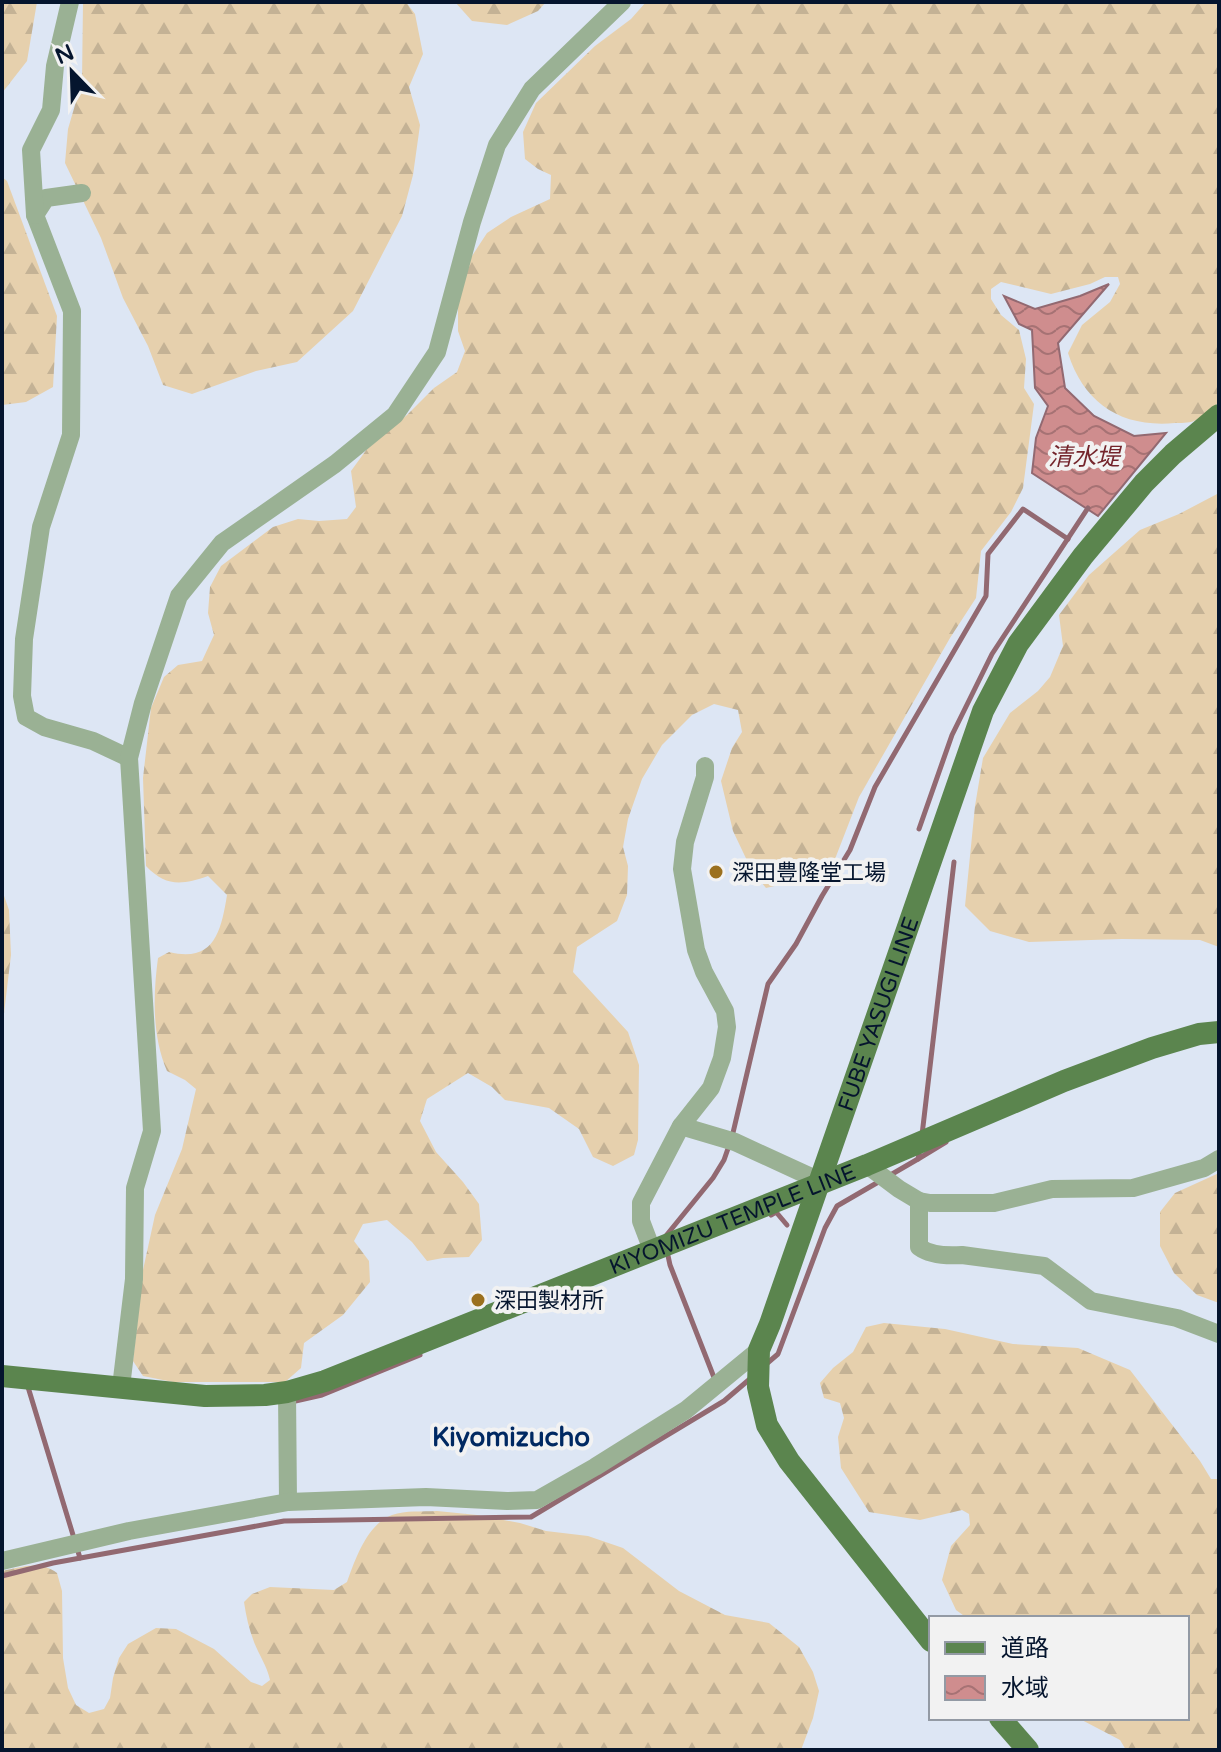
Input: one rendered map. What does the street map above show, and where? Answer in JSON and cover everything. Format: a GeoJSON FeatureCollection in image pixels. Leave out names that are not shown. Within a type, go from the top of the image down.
{"type":"FeatureCollection","features":[{"type":"Feature","properties":{"kind":"main road","name":"FUBE YASUGI LINE"},"geometry":{"type":"LineString","coordinates":[[929,1638],[789,1461],[767,1425],[758,1387],[759,1350],[983,711],[1018,644],[1083,556],[1144,483],[1219,415]]}},
{"type":"Feature","properties":{"kind":"main road","name":"KIYOMIZU TEMPLE LINE"},"geometry":{"type":"LineString","coordinates":[[2,1376],[205,1396],[287,1392],[325,1381],[867,1165],[1064,1081],[1152,1048],[1199,1034],[1219,1032]]}},
{"type":"Feature","properties":{"kind":"main road"},"geometry":{"type":"LineString","coordinates":[[1002,1720],[1028,1750]]}},
{"type":"Feature","properties":{"kind":"street"},"geometry":{"type":"LineString","coordinates":[[70,2],[55,66],[51,110],[31,150],[35,215],[72,311],[71,435],[41,527],[24,639],[22,696],[26,717],[44,727],[93,741],[129,758]]}},
{"type":"Feature","properties":{"kind":"street"},"geometry":{"type":"LineString","coordinates":[[121,1387],[134,1279],[135,1188],[152,1131],[129,758],[143,703],[179,596],[222,543],[335,464],[395,415],[437,352],[472,222],[497,145],[532,89],[622,2]]}},
{"type":"Feature","properties":{"kind":"street"},"geometry":{"type":"LineString","coordinates":[[35,215],[46,198],[82,193]]}},
{"type":"Feature","properties":{"kind":"street"},"geometry":{"type":"LineString","coordinates":[[652,1250],[641,1221],[641,1203],[681,1126],[711,1088],[722,1058],[727,1027],[725,1011],[696,950],[682,869],[685,842],[705,777],[705,766]]}},
{"type":"Feature","properties":{"kind":"street"},"geometry":{"type":"LineString","coordinates":[[681,1126],[735,1142],[809,1176],[817,1185]]}},
{"type":"Feature","properties":{"kind":"street"},"geometry":{"type":"LineString","coordinates":[[867,1165],[919,1201],[994,1203],[1052,1189],[1133,1188],[1204,1168],[1219,1159]]}},
{"type":"Feature","properties":{"kind":"street"},"geometry":{"type":"LineString","coordinates":[[919,1201],[919,1247],[923,1251],[1044,1266],[1091,1301],[1177,1318],[1219,1334]]}},
{"type":"Feature","properties":{"kind":"street"},"geometry":{"type":"LineString","coordinates":[[2,1561],[129,1531],[288,1502],[426,1497],[537,1500],[686,1410],[759,1350]]}},
{"type":"Feature","properties":{"kind":"street"},"geometry":{"type":"LineString","coordinates":[[287,1392],[288,1502]]}},
{"type":"Feature","properties":{"kind":"green space"},"geometry":{"type":"Polygon","coordinates":[[[2,2],[37,2],[27,61],[2,93],[2,2]]]}},
{"type":"Feature","properties":{"kind":"green space"},"geometry":{"type":"Polygon","coordinates":[[[83,2],[406,2],[415,14],[423,54],[409,87],[420,125],[413,175],[402,216],[353,311],[297,362],[256,371],[192,394],[163,385],[148,346],[123,298],[101,238],[65,163],[68,129],[82,81],[83,2]]]}},
{"type":"Feature","properties":{"kind":"green space"},"geometry":{"type":"Polygon","coordinates":[[[455,2],[546,2],[538,11],[507,25],[472,21],[455,2]]]}},
{"type":"Feature","properties":{"kind":"green space"},"geometry":{"type":"Polygon","coordinates":[[[646,2],[1219,2],[1219,402],[1194,421],[1156,424],[1122,416],[1108,409],[1084,386],[1068,353],[1082,325],[1110,302],[1120,284],[1118,277],[1105,277],[1051,294],[1001,282],[991,289],[991,299],[1001,315],[1019,330],[1026,359],[1024,388],[1034,404],[1023,488],[1011,512],[981,551],[976,598],[859,797],[835,859],[822,866],[813,863],[798,869],[779,885],[766,888],[752,871],[733,831],[721,781],[732,748],[742,732],[738,710],[714,704],[692,715],[662,745],[642,779],[628,819],[623,847],[628,866],[627,895],[617,921],[577,947],[573,972],[628,1032],[639,1065],[638,1140],[634,1155],[613,1166],[593,1157],[579,1129],[549,1108],[505,1100],[492,1087],[468,1073],[427,1099],[420,1121],[436,1152],[479,1204],[482,1240],[469,1257],[427,1261],[412,1242],[387,1220],[363,1224],[354,1241],[369,1261],[370,1282],[343,1315],[304,1343],[301,1368],[285,1382],[173,1382],[143,1376],[133,1361],[143,1270],[155,1215],[182,1149],[196,1089],[167,1071],[162,1058],[155,1015],[158,958],[169,952],[184,954],[206,949],[218,932],[227,895],[208,876],[190,881],[168,881],[146,866],[143,778],[151,708],[164,677],[178,665],[202,661],[214,635],[208,613],[210,587],[221,566],[273,527],[298,519],[347,519],[356,507],[351,471],[367,449],[434,388],[457,372],[465,351],[458,331],[458,302],[470,259],[487,233],[511,217],[550,199],[551,175],[525,159],[523,132],[536,103],[646,2]]]}},
{"type":"Feature","properties":{"kind":"green space"},"geometry":{"type":"Polygon","coordinates":[[[2,177],[7,181],[57,316],[53,387],[26,402],[2,405],[2,177]]]}},
{"type":"Feature","properties":{"kind":"green space"},"geometry":{"type":"Polygon","coordinates":[[[1219,493],[1219,947],[1200,940],[1029,942],[990,931],[965,906],[983,758],[1010,713],[1050,677],[1063,646],[1059,615],[1089,575],[1140,530],[1219,493]]]}},
{"type":"Feature","properties":{"kind":"green space"},"geometry":{"type":"Polygon","coordinates":[[[2,890],[9,910],[11,955],[2,1030],[2,890]]]}},
{"type":"Feature","properties":{"kind":"green space"},"geometry":{"type":"Polygon","coordinates":[[[1219,1173],[1219,1303],[1197,1295],[1174,1273],[1160,1246],[1160,1212],[1175,1193],[1219,1173]]]}},
{"type":"Feature","properties":{"kind":"green space"},"geometry":{"type":"Polygon","coordinates":[[[884,1323],[945,1329],[1013,1344],[1078,1348],[1130,1370],[1211,1479],[1219,1479],[1219,1750],[1126,1750],[1120,1740],[1082,1720],[1189,1720],[1189,1616],[964,1616],[956,1610],[942,1580],[951,1546],[970,1525],[969,1514],[962,1510],[920,1520],[869,1512],[841,1468],[838,1437],[844,1418],[840,1403],[824,1398],[820,1383],[853,1352],[866,1327],[884,1323]]]}},
{"type":"Feature","properties":{"kind":"green space"},"geometry":{"type":"Polygon","coordinates":[[[403,1512],[477,1515],[546,1531],[588,1536],[623,1548],[679,1591],[725,1615],[769,1623],[799,1647],[813,1672],[819,1691],[801,1750],[2,1750],[2,1571],[37,1566],[57,1573],[62,1591],[63,1658],[68,1688],[76,1705],[89,1713],[104,1709],[110,1698],[119,1658],[128,1644],[156,1628],[176,1629],[214,1649],[251,1682],[262,1686],[270,1680],[252,1637],[244,1602],[252,1594],[270,1587],[334,1590],[347,1582],[363,1544],[383,1520],[403,1512]]]}},
{"type":"Feature","properties":{"kind":"water","name":"清水堤"},"geometry":{"type":"Polygon","coordinates":[[[1109,284],[1058,343],[1065,388],[1094,416],[1134,436],[1166,433],[1098,516],[1032,473],[1036,438],[1048,406],[1035,388],[1032,330],[1019,324],[1004,296],[1035,309],[1109,284]]]}},
{"type":"Feature","properties":{"kind":"waterway"},"geometry":{"type":"LineString","coordinates":[[919,829],[952,735],[992,654],[1088,508]]}},
{"type":"Feature","properties":{"kind":"waterway"},"geometry":{"type":"LineString","coordinates":[[665,1237],[724,1160],[768,984],[796,944],[850,850],[875,787],[986,596],[988,554],[1023,509],[1068,539]]}},
{"type":"Feature","properties":{"kind":"waterway"},"geometry":{"type":"LineString","coordinates":[[922,1135],[954,862]]}},
{"type":"Feature","properties":{"kind":"waterway"},"geometry":{"type":"LineString","coordinates":[[918,1159],[946,1142]]}},
{"type":"Feature","properties":{"kind":"waterway"},"geometry":{"type":"LineString","coordinates":[[764,1366],[778,1354],[825,1228],[837,1206],[918,1159],[920,1149]]}},
{"type":"Feature","properties":{"kind":"waterway"},"geometry":{"type":"LineString","coordinates":[[771,1215],[776,1212],[787,1225]]}},
{"type":"Feature","properties":{"kind":"waterway"},"geometry":{"type":"LineString","coordinates":[[667,1251],[715,1380]]}},
{"type":"Feature","properties":{"kind":"waterway"},"geometry":{"type":"LineString","coordinates":[[291,1402],[322,1395],[420,1355]]}},
{"type":"Feature","properties":{"kind":"waterway"},"geometry":{"type":"LineString","coordinates":[[2,1576],[53,1563],[284,1521],[531,1517],[724,1401],[751,1378]]}},
{"type":"Feature","properties":{"kind":"waterway"},"geometry":{"type":"LineString","coordinates":[[28,1387],[80,1558]]}},
{"type":"Feature","properties":{"kind":"place","name":"深田豊隆堂工場"},"geometry":{"type":"Point","coordinates":[716,872]}},
{"type":"Feature","properties":{"kind":"place","name":"深田製材所"},"geometry":{"type":"Point","coordinates":[478,1300]}},
{"type":"Feature","properties":{"kind":"district","name":"Kiyomizucho"},"geometry":{"type":"Point","coordinates":[511,1437]}}]}
